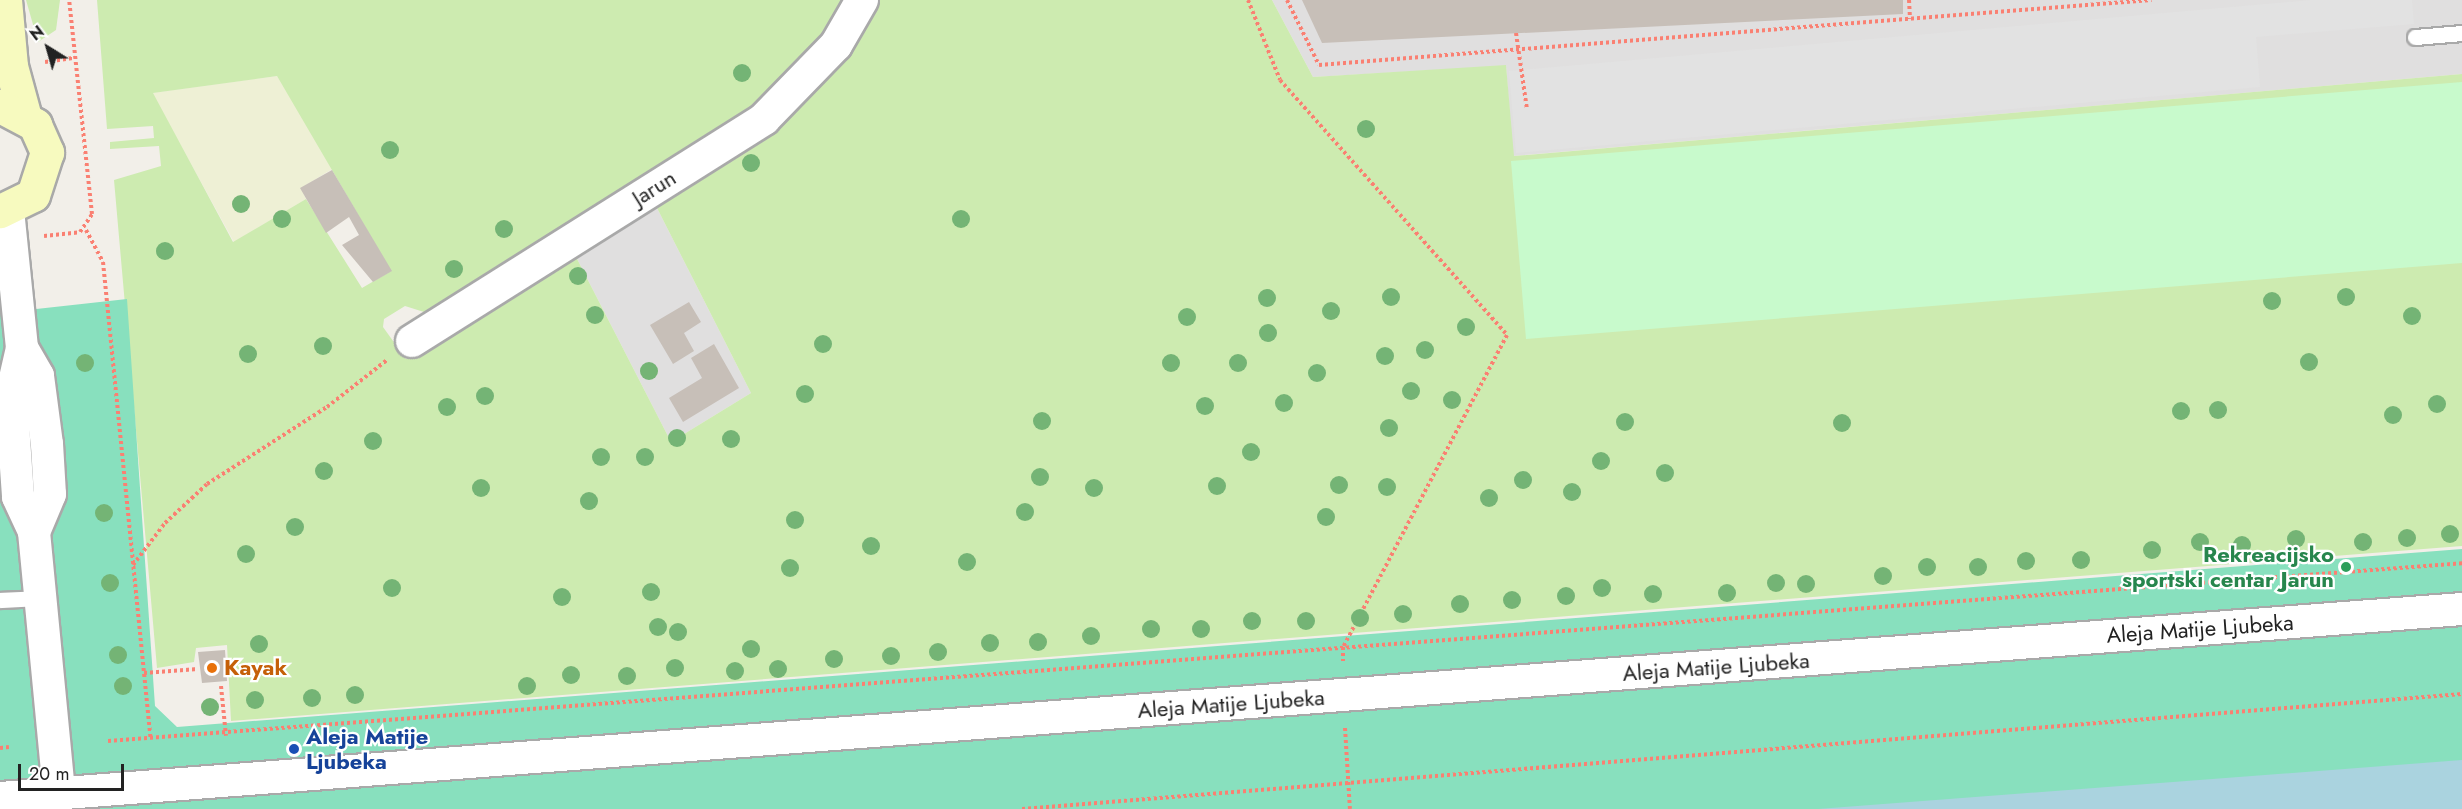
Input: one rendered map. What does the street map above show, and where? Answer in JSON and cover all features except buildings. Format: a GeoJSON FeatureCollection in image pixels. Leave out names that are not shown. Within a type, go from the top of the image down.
{"type":"FeatureCollection","features":[{"type":"Feature","properties":{"kind":"street"},"geometry":{"type":"LineString","coordinates":[[5,0],[12,110],[43,138],[46,167],[33,195],[4,211],[22,348],[11,396],[18,496],[34,532],[59,793]]}},
{"type":"Feature","properties":{"kind":"street","name":"Jarun"},"geometry":{"type":"LineString","coordinates":[[412,341],[764,119],[836,45],[862,0]]}},
{"type":"Feature","properties":{"kind":"street","name":"Aleja Matije Ljubeka"},"geometry":{"type":"LineString","coordinates":[[0,798],[2462,609]]}},
{"type":"Feature","properties":{"kind":"lane"},"geometry":{"type":"LineString","coordinates":[[2415,37],[2462,33]]}},
{"type":"Feature","properties":{"kind":"lane"},"geometry":{"type":"LineString","coordinates":[[0,600],[41,598]]}},
{"type":"Feature","properties":{"kind":"path"},"geometry":{"type":"LineString","coordinates":[[69,0],[92,214],[86,230],[104,262],[132,565],[151,739]]}},
{"type":"Feature","properties":{"kind":"path"},"geometry":{"type":"LineString","coordinates":[[1248,0],[1280,80],[1507,335],[1343,647]]}},
{"type":"Feature","properties":{"kind":"path"},"geometry":{"type":"LineString","coordinates":[[1287,0],[1320,65],[2151,0]]}},
{"type":"Feature","properties":{"kind":"path"},"geometry":{"type":"LineString","coordinates":[[1909,0],[1910,19]]}},
{"type":"Feature","properties":{"kind":"path"},"geometry":{"type":"LineString","coordinates":[[1516,33],[1527,109]]}},
{"type":"Feature","properties":{"kind":"path"},"geometry":{"type":"LineString","coordinates":[[44,62],[75,58]]}},
{"type":"Feature","properties":{"kind":"path"},"geometry":{"type":"LineString","coordinates":[[53,236],[86,230]]}},
{"type":"Feature","properties":{"kind":"path"},"geometry":{"type":"LineString","coordinates":[[132,565],[165,523],[207,484],[327,407],[412,341]]}},
{"type":"Feature","properties":{"kind":"path"},"geometry":{"type":"LineString","coordinates":[[108,741],[226,736],[1343,647],[2462,563]]}},
{"type":"Feature","properties":{"kind":"path"},"geometry":{"type":"LineString","coordinates":[[144,673],[198,669]]}},
{"type":"Feature","properties":{"kind":"path"},"geometry":{"type":"LineString","coordinates":[[221,686],[226,736]]}},
{"type":"Feature","properties":{"kind":"path"},"geometry":{"type":"LineString","coordinates":[[1022,809],[2462,694]]}},
{"type":"Feature","properties":{"kind":"path"},"geometry":{"type":"LineString","coordinates":[[0,748],[9,747]]}},
{"type":"Feature","properties":{"kind":"path"},"geometry":{"type":"LineString","coordinates":[[1348,768],[1350,809]]}},
{"type":"Feature","properties":{"kind":"shaded area"},"geometry":{"type":"Polygon","coordinates":[[[1272,0],[2462,0],[2462,74],[1513,156],[1506,66],[1313,77],[1272,0]]]}},
{"type":"Feature","properties":{"kind":"shaded area"},"geometry":{"type":"Polygon","coordinates":[[[2311,0],[2412,0],[2414,24],[2256,37],[2260,87],[1516,153],[1509,71],[2311,0]]]}},
{"type":"Feature","properties":{"kind":"shaded area"},"geometry":{"type":"Polygon","coordinates":[[[656,206],[751,393],[671,442],[574,253],[656,206]]]}},
{"type":"Feature","properties":{"kind":"green space"},"geometry":{"type":"Polygon","coordinates":[[[26,0],[60,0],[56,30],[38,42],[26,0]]]}},
{"type":"Feature","properties":{"kind":"green space"},"geometry":{"type":"Polygon","coordinates":[[[97,0],[848,0],[827,35],[771,99],[457,296],[424,312],[405,306],[384,319],[383,327],[406,359],[574,253],[671,442],[751,393],[656,206],[769,127],[873,0],[1272,0],[1313,77],[1506,65],[1514,156],[2462,74],[2462,546],[231,721],[227,645],[196,648],[194,662],[157,668],[114,180],[161,166],[159,146],[110,149],[110,142],[154,138],[153,126],[107,129],[97,0]],[[277,76],[153,93],[233,242],[306,199],[362,288],[391,271],[277,76]]]}},
{"type":"Feature","properties":{"kind":"green space"},"geometry":{"type":"Polygon","coordinates":[[[277,76],[334,168],[301,188],[306,199],[234,242],[152,93],[277,76]]]}},
{"type":"Feature","properties":{"kind":"green space"},"geometry":{"type":"Polygon","coordinates":[[[2462,82],[2462,263],[1526,339],[1511,161],[2462,82]]]}},
{"type":"Feature","properties":{"kind":"green space","name":"Rekreacijsko sportski centar Jarun"},"geometry":{"type":"Polygon","coordinates":[[[127,299],[155,706],[177,727],[2462,549],[2462,809],[0,809],[0,313],[127,299]]]}},
{"type":"Feature","properties":{"kind":"water"},"geometry":{"type":"Polygon","coordinates":[[[2462,760],[2462,809],[1818,809],[2462,760]]]}},
{"type":"Feature","properties":{"kind":"place","name":"Rekreacijsko sportski centar Jarun"},"geometry":{"type":"Point","coordinates":[2346,567]}},
{"type":"Feature","properties":{"kind":"place","name":"Kayak"},"geometry":{"type":"Point","coordinates":[212,668]}},
{"type":"Feature","properties":{"kind":"place","name":"Aleja Matije Ljubeka"},"geometry":{"type":"Point","coordinates":[294,749]}}]}
